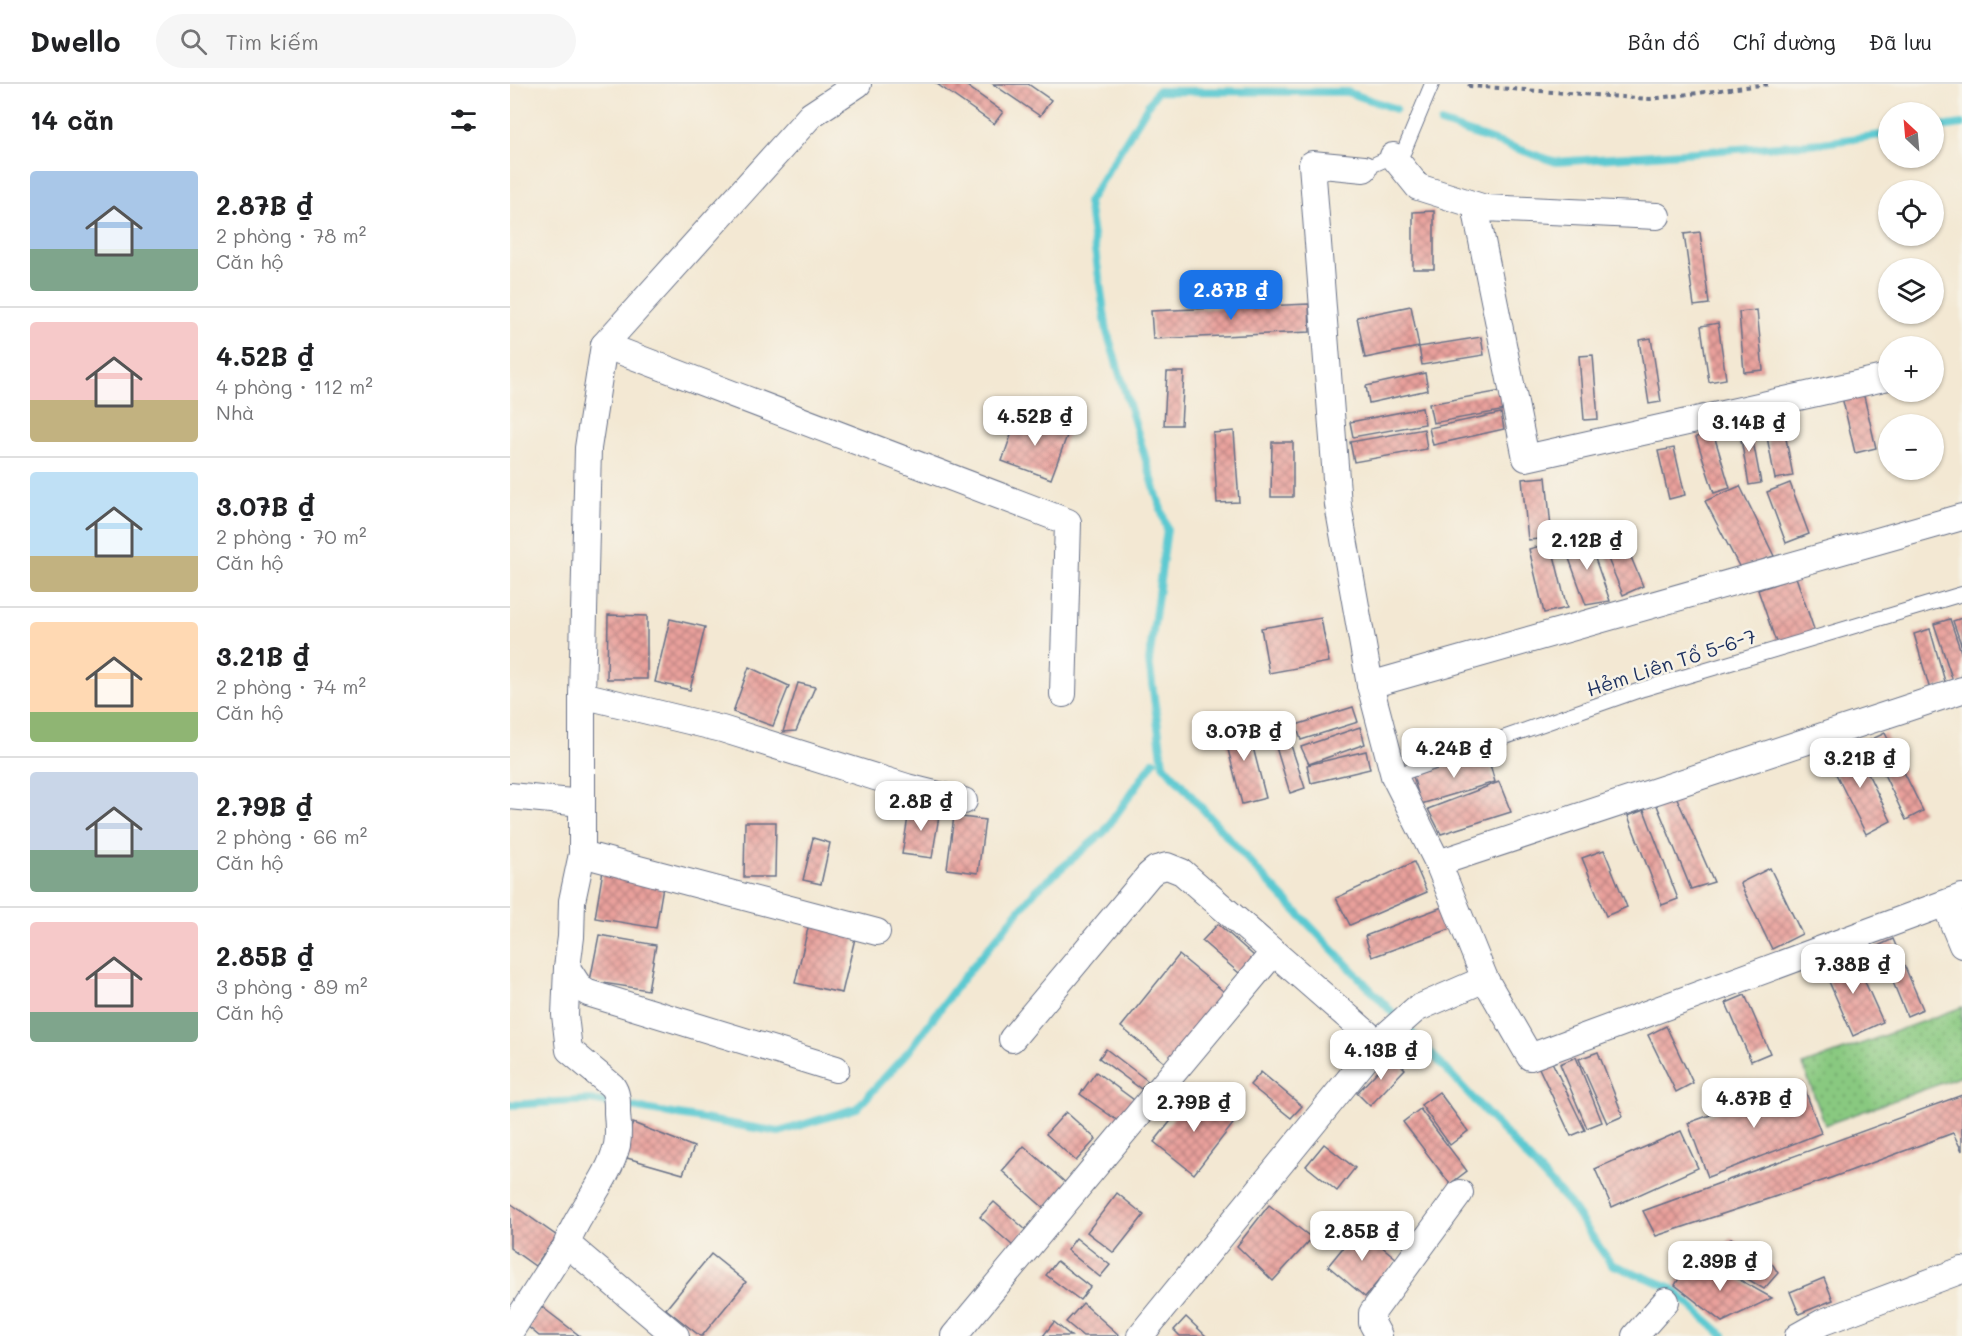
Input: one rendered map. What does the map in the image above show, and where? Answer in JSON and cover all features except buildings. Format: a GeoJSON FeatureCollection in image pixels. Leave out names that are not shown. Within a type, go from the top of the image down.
{"type":"FeatureCollection","features":[{"type":"Feature","properties":{"kind":"street"},"geometry":{"type":"LineString","coordinates":[[510,1332],[565,1249],[576,1222],[611,1160],[616,1148],[618,1133],[616,1092],[612,1086],[569,1050],[565,1015],[572,901],[582,854],[582,695],[588,448],[604,345],[811,116],[858,84]]}},
{"type":"Feature","properties":{"kind":"street"},"geometry":{"type":"LineString","coordinates":[[1393,156],[1418,187],[1485,208],[1658,216]]}},
{"type":"Feature","properties":{"kind":"street"},"geometry":{"type":"LineString","coordinates":[[1364,169],[1312,164],[1338,505],[1370,685],[1394,777],[1438,863],[1485,979],[1530,1057],[1954,901],[1962,945]]}},
{"type":"Feature","properties":{"kind":"street"},"geometry":{"type":"LineString","coordinates":[[1485,208],[1477,216],[1526,458],[1878,378]]}},
{"type":"Feature","properties":{"kind":"street"},"geometry":{"type":"LineString","coordinates":[[604,345],[1068,522],[1063,694]]}},
{"type":"Feature","properties":{"kind":"street"},"geometry":{"type":"LineString","coordinates":[[1370,685],[1962,517]]}},
{"type":"Feature","properties":{"kind":"street"},"geometry":{"type":"LineString","coordinates":[[1438,863],[1962,690]]}},
{"type":"Feature","properties":{"kind":"street"},"geometry":{"type":"LineString","coordinates":[[582,695],[722,729],[907,787],[964,801]]}},
{"type":"Feature","properties":{"kind":"street"},"geometry":{"type":"LineString","coordinates":[[510,796],[582,803]]}},
{"type":"Feature","properties":{"kind":"street"},"geometry":{"type":"LineString","coordinates":[[582,854],[877,933]]}},
{"type":"Feature","properties":{"kind":"street"},"geometry":{"type":"LineString","coordinates":[[1012,1039],[1149,875],[1156,869],[1167,866],[1182,872],[1273,953],[1381,1041]]}},
{"type":"Feature","properties":{"kind":"street"},"geometry":{"type":"LineString","coordinates":[[954,1336],[1273,953]]}},
{"type":"Feature","properties":{"kind":"street"},"geometry":{"type":"LineString","coordinates":[[567,968],[580,988],[588,993],[836,1069]]}},
{"type":"Feature","properties":{"kind":"street"},"geometry":{"type":"LineString","coordinates":[[1140,1336],[1381,1041],[1404,1017],[1416,1009],[1485,979]]}},
{"type":"Feature","properties":{"kind":"street"},"geometry":{"type":"LineString","coordinates":[[1379,1336],[1372,1323],[1372,1313],[1460,1193]]}},
{"type":"Feature","properties":{"kind":"street"},"geometry":{"type":"LineString","coordinates":[[565,1249],[573,1249],[582,1255],[676,1336]]}},
{"type":"Feature","properties":{"kind":"street"},"geometry":{"type":"LineString","coordinates":[[1798,1336],[1823,1322],[1962,1270]]}},
{"type":"Feature","properties":{"kind":"street"},"geometry":{"type":"LineString","coordinates":[[1635,1336],[1666,1301]]}},
{"type":"Feature","properties":{"kind":"lane"},"geometry":{"type":"LineString","coordinates":[[1364,169],[1404,151],[1432,84]]}},
{"type":"Feature","properties":{"kind":"lane","name":"Hẻm Liên Tổ 5-6-7"},"geometry":{"type":"LineString","coordinates":[[1394,777],[1643,689],[1962,594]]}},
{"type":"Feature","properties":{"kind":"path"},"geometry":{"type":"LineString","coordinates":[[1469,84],[1470,86],[1650,99],[1769,84]]}},
{"type":"Feature","properties":{"kind":"green space"},"geometry":{"type":"Polygon","coordinates":[[[1962,1007],[1962,1076],[1825,1125],[1803,1065],[1962,1007]]]}},
{"type":"Feature","properties":{"kind":"waterway"},"geometry":{"type":"LineString","coordinates":[[1396,109],[1347,92],[1157,91],[1088,202],[1107,332],[1167,529],[1149,661],[1163,764],[1257,870],[1446,1069],[1569,1203],[1611,1264],[1670,1287],[1724,1336]]}},
{"type":"Feature","properties":{"kind":"waterway"},"geometry":{"type":"LineString","coordinates":[[1441,123],[1556,162],[1822,143],[1878,135]]}},
{"type":"Feature","properties":{"kind":"waterway"},"geometry":{"type":"LineString","coordinates":[[1944,127],[1962,124]]}},
{"type":"Feature","properties":{"kind":"waterway"},"geometry":{"type":"LineString","coordinates":[[510,1105],[590,1100],[779,1132],[857,1108],[909,1051],[959,983],[1037,889],[1104,832],[1154,761]]}}]}
